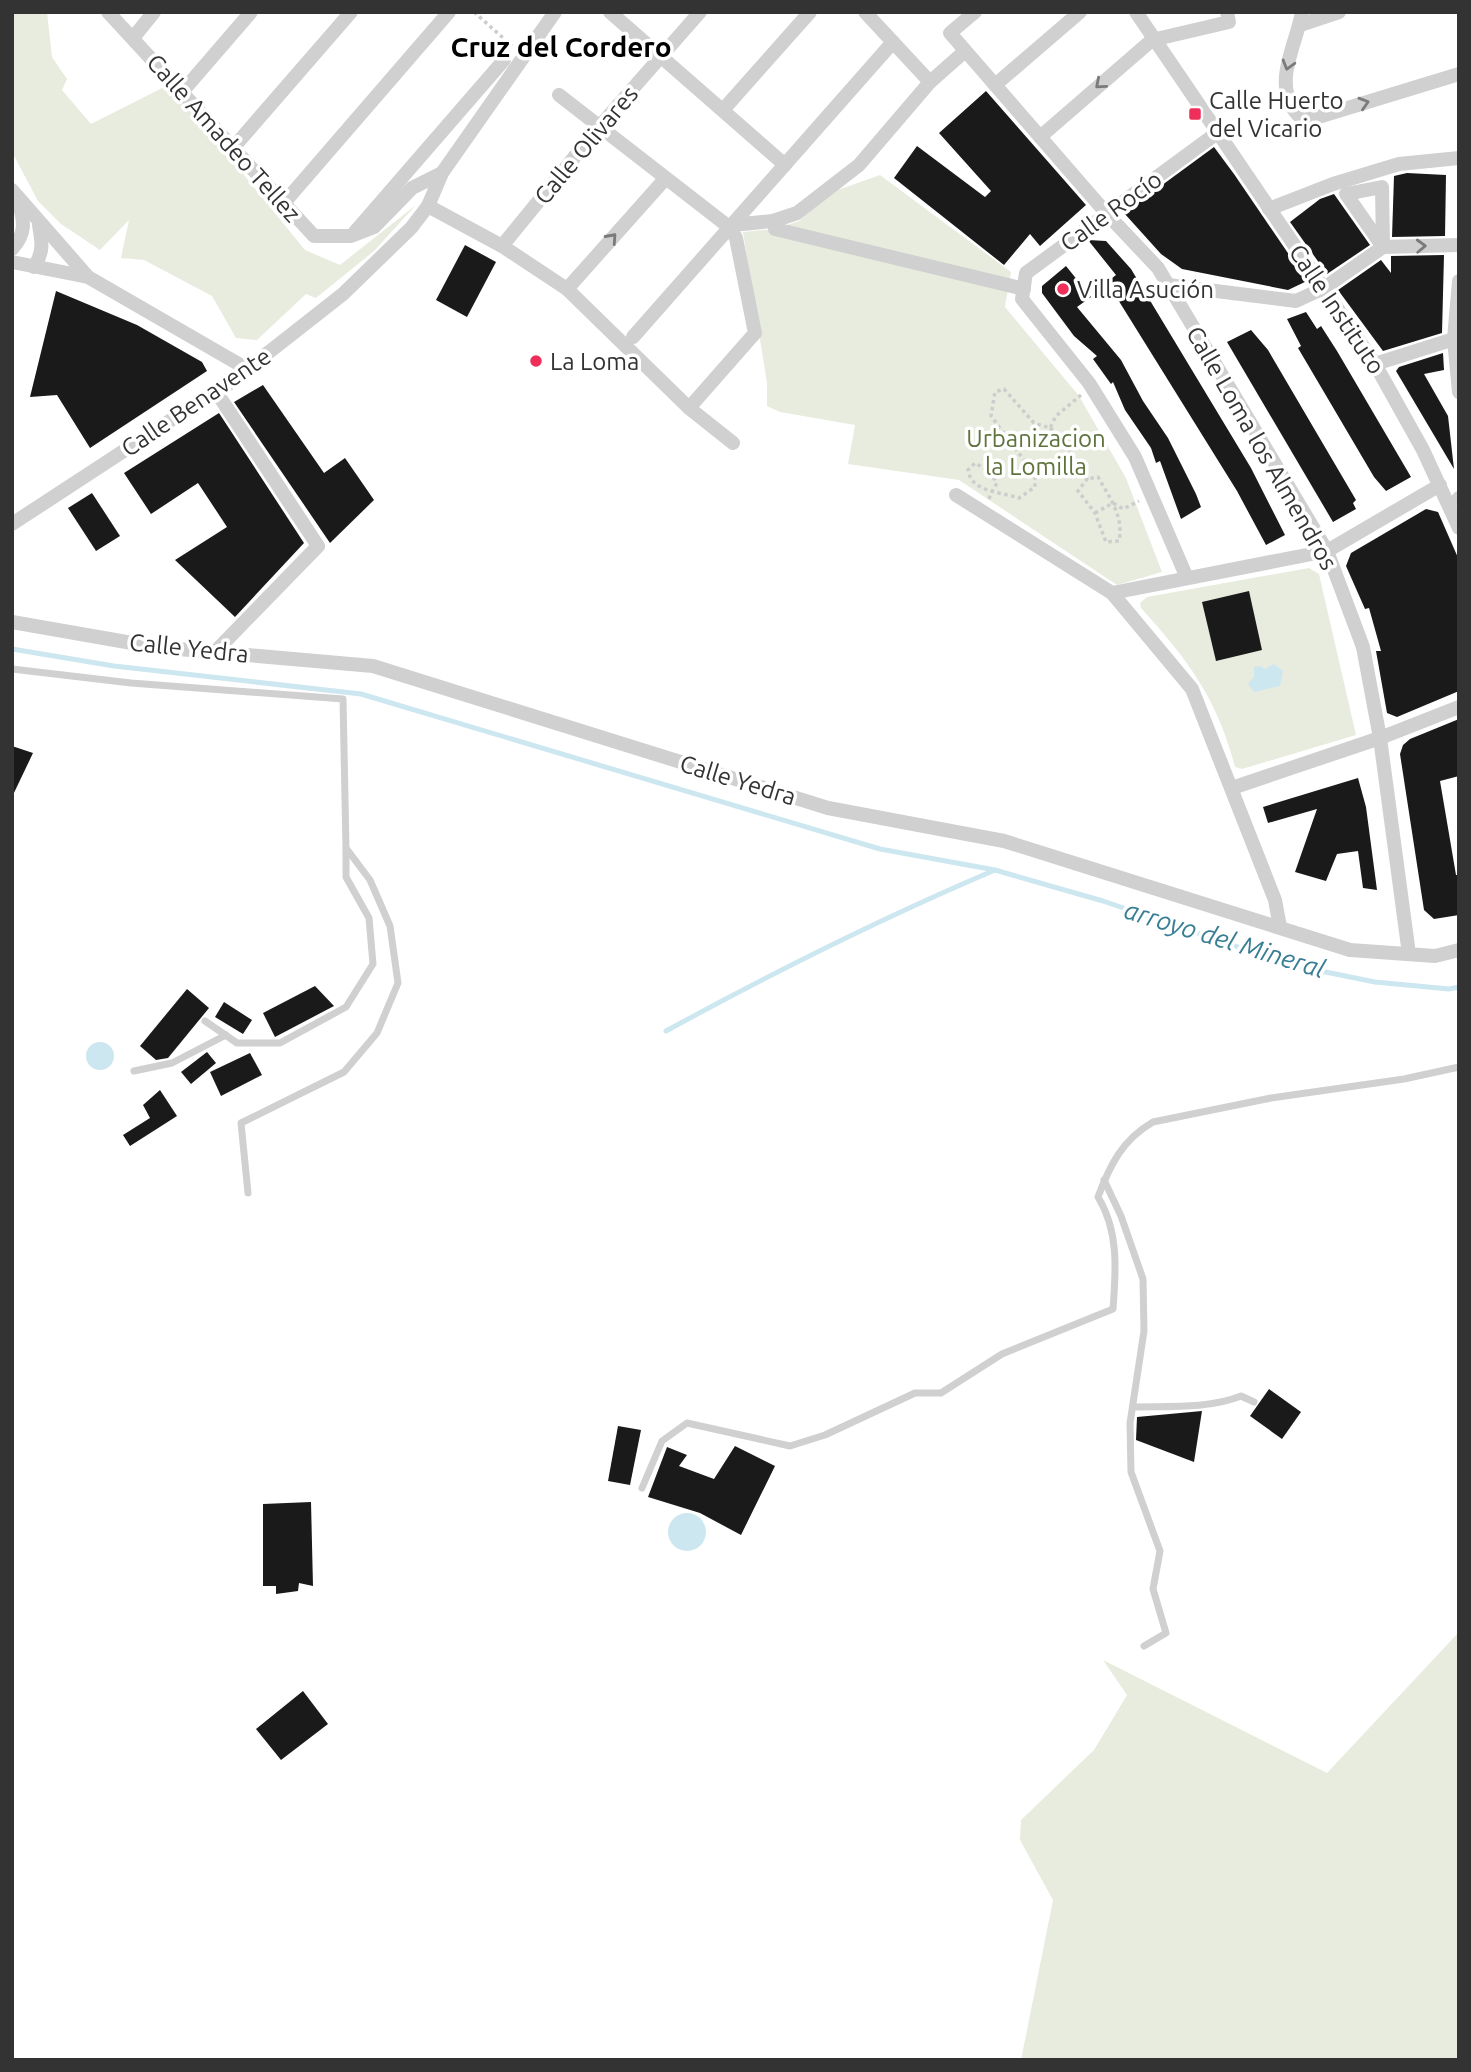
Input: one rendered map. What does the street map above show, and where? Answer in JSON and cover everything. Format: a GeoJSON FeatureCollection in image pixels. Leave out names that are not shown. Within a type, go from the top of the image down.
{"type":"FeatureCollection","features":[{"type":"Feature","properties":{"kind":"street","name":"Calle Amadeo Tellez"},"geometry":{"type":"LineString","coordinates":[[108,12],[314,236],[351,236],[374,227],[412,188],[442,173]]}},
{"type":"Feature","properties":{"kind":"street"},"geometry":{"type":"LineString","coordinates":[[133,38],[155,12]]}},
{"type":"Feature","properties":{"kind":"street"},"geometry":{"type":"LineString","coordinates":[[182,92],[251,12]]}},
{"type":"Feature","properties":{"kind":"street"},"geometry":{"type":"LineString","coordinates":[[233,148],[351,12]]}},
{"type":"Feature","properties":{"kind":"street"},"geometry":{"type":"LineString","coordinates":[[283,204],[449,12]]}},
{"type":"Feature","properties":{"kind":"street","name":"Calle Benavente"},"geometry":{"type":"LineString","coordinates":[[12,524],[197,403],[217,393],[342,294],[411,228],[428,206],[442,173],[555,12]]}},
{"type":"Feature","properties":{"kind":"street"},"geometry":{"type":"LineString","coordinates":[[610,12],[785,165]]}},
{"type":"Feature","properties":{"kind":"street","name":"Calle Olivares"},"geometry":{"type":"LineString","coordinates":[[502,246],[599,127],[700,12]]}},
{"type":"Feature","properties":{"kind":"street"},"geometry":{"type":"LineString","coordinates":[[723,110],[810,12]]}},
{"type":"Feature","properties":{"kind":"street"},"geometry":{"type":"LineString","coordinates":[[864,12],[930,82]]}},
{"type":"Feature","properties":{"kind":"street"},"geometry":{"type":"LineString","coordinates":[[995,85],[1080,12]]}},
{"type":"Feature","properties":{"kind":"street"},"geometry":{"type":"LineString","coordinates":[[1136,12],[1152,40],[1217,133]]}},
{"type":"Feature","properties":{"kind":"street"},"geometry":{"type":"LineString","coordinates":[[1339,12],[1301,19],[1284,75],[1287,96],[1298,115],[1315,118],[1459,74]]}},
{"type":"Feature","properties":{"kind":"street","name":"Calle Loma los Almendros"},"geometry":{"type":"LineString","coordinates":[[969,14],[950,33],[1107,214],[1158,268],[1327,551],[1363,647],[1380,738],[1409,954]]}},
{"type":"Feature","properties":{"kind":"street"},"geometry":{"type":"LineString","coordinates":[[1040,137],[1152,40],[1228,17]]}},
{"type":"Feature","properties":{"kind":"street"},"geometry":{"type":"LineString","coordinates":[[633,337],[893,42]]}},
{"type":"Feature","properties":{"kind":"street"},"geometry":{"type":"LineString","coordinates":[[730,226],[773,221],[797,213],[859,165],[930,82],[964,52]]}},
{"type":"Feature","properties":{"kind":"street"},"geometry":{"type":"LineString","coordinates":[[351,236],[505,60]]}},
{"type":"Feature","properties":{"kind":"street"},"geometry":{"type":"LineString","coordinates":[[559,95],[665,179],[730,226],[736,238],[755,333],[690,408]]}},
{"type":"Feature","properties":{"kind":"street","name":"Calle Instituto"},"geometry":{"type":"LineString","coordinates":[[1217,133],[1375,364],[1452,495],[1459,528]]}},
{"type":"Feature","properties":{"kind":"street","name":"Calle Rocío"},"geometry":{"type":"LineString","coordinates":[[1023,294],[1026,273],[1217,133]]}},
{"type":"Feature","properties":{"kind":"street"},"geometry":{"type":"LineString","coordinates":[[1269,209],[1333,184],[1399,164],[1459,158]]}},
{"type":"Feature","properties":{"kind":"street"},"geometry":{"type":"LineString","coordinates":[[567,289],[665,179]]}},
{"type":"Feature","properties":{"kind":"street"},"geometry":{"type":"LineString","coordinates":[[14,192],[43,244],[41,256],[32,266]]}},
{"type":"Feature","properties":{"kind":"street"},"geometry":{"type":"LineString","coordinates":[[428,206],[502,246],[567,289],[690,408],[733,443]]}},
{"type":"Feature","properties":{"kind":"street"},"geometry":{"type":"LineString","coordinates":[[12,249],[32,225]]}},
{"type":"Feature","properties":{"kind":"street"},"geometry":{"type":"LineString","coordinates":[[32,225],[88,277],[249,370]]}},
{"type":"Feature","properties":{"kind":"street"},"geometry":{"type":"LineString","coordinates":[[775,229],[1023,294],[1091,387],[1135,457],[1187,578]]}},
{"type":"Feature","properties":{"kind":"street"},"geometry":{"type":"LineString","coordinates":[[1168,285],[1296,301],[1324,288],[1383,247],[1459,244]]}},
{"type":"Feature","properties":{"kind":"street"},"geometry":{"type":"LineString","coordinates":[[12,262],[88,277]]}},
{"type":"Feature","properties":{"kind":"street"},"geometry":{"type":"LineString","coordinates":[[1459,281],[1456,346],[1459,392]]}},
{"type":"Feature","properties":{"kind":"street"},"geometry":{"type":"LineString","coordinates":[[1375,364],[1456,346]]}},
{"type":"Feature","properties":{"kind":"street"},"geometry":{"type":"LineString","coordinates":[[215,652],[318,546],[217,393]]}},
{"type":"Feature","properties":{"kind":"street"},"geometry":{"type":"LineString","coordinates":[[956,495],[1112,593],[1192,688],[1275,901],[1280,927]]}},
{"type":"Feature","properties":{"kind":"street"},"geometry":{"type":"LineString","coordinates":[[1112,593],[1327,551],[1452,495]]}},
{"type":"Feature","properties":{"kind":"street","name":"Calle Yedra"},"geometry":{"type":"LineString","coordinates":[[12,622],[155,647],[373,666],[828,808],[1004,841],[1350,950],[1435,956],[1459,950]]}},
{"type":"Feature","properties":{"kind":"street"},"geometry":{"type":"LineString","coordinates":[[1232,788],[1380,738],[1459,707]]}},
{"type":"Feature","properties":{"kind":"lane"},"geometry":{"type":"LineString","coordinates":[[12,669],[131,683],[343,699],[346,877],[369,918],[373,964],[346,1007],[280,1044],[237,1043],[205,1021]]}},
{"type":"Feature","properties":{"kind":"lane"},"geometry":{"type":"LineString","coordinates":[[248,1193],[241,1123],[344,1072],[377,1034],[398,983],[390,926],[370,880],[346,848]]}},
{"type":"Feature","properties":{"kind":"lane"},"geometry":{"type":"LineString","coordinates":[[134,1071],[172,1063],[226,1035]]}},
{"type":"Feature","properties":{"kind":"lane"},"geometry":{"type":"LineString","coordinates":[[642,1488],[662,1441],[687,1423],[790,1446],[825,1435],[915,1393],[941,1393],[1002,1354],[1112,1310],[1117,1261],[1107,1211],[1098,1197],[1111,1161],[1137,1131],[1153,1122],[1271,1098],[1404,1079],[1459,1067]]}},
{"type":"Feature","properties":{"kind":"lane"},"geometry":{"type":"LineString","coordinates":[[1104,1180],[1121,1216],[1143,1279],[1144,1331],[1133,1407],[1131,1472],[1160,1551],[1153,1588],[1166,1633],[1144,1646]]}},
{"type":"Feature","properties":{"kind":"lane"},"geometry":{"type":"LineString","coordinates":[[1133,1407],[1182,1406],[1230,1400],[1241,1396],[1254,1402]]}},
{"type":"Feature","properties":{"kind":"path"},"geometry":{"type":"LineString","coordinates":[[474,12],[514,47],[505,60]]}},
{"type":"Feature","properties":{"kind":"path"},"geometry":{"type":"LineString","coordinates":[[1050,428],[1056,416],[1091,387]]}},
{"type":"Feature","properties":{"kind":"path"},"geometry":{"type":"LineString","coordinates":[[986,512],[994,489],[997,483],[990,472],[975,463],[968,470],[969,477],[980,488],[994,489],[1019,498],[1028,495],[1035,487],[1035,475],[991,416],[995,392],[1004,389],[1034,423],[1050,428],[1061,436],[1087,479]]}},
{"type":"Feature","properties":{"kind":"path"},"geometry":{"type":"LineString","coordinates":[[1098,477],[1113,503],[1122,526],[1119,541],[1106,542],[1095,513],[1078,491],[1087,479],[1098,477]]}},
{"type":"Feature","properties":{"kind":"path"},"geometry":{"type":"LineString","coordinates":[[1113,503],[1123,509],[1152,495]]}},
{"type":"Feature","properties":{"kind":"path"},"geometry":{"type":"LineString","coordinates":[[1095,513],[1113,503]]}},
{"type":"Feature","properties":{"kind":"green space"},"geometry":{"type":"Polygon","coordinates":[[[12,12],[47,12],[52,57],[67,79],[62,90],[91,124],[170,84],[305,250],[340,265],[416,205],[374,251],[316,298],[306,294],[257,340],[236,338],[212,296],[144,260],[121,258],[129,220],[100,250],[61,224],[38,201],[12,152],[12,12]]]}},
{"type":"Feature","properties":{"kind":"green space","name":"Urbanizacion la Lomilla"},"geometry":{"type":"Polygon","coordinates":[[[880,175],[1011,272],[1005,307],[1079,396],[1126,478],[1162,572],[1117,585],[959,480],[848,464],[855,425],[780,412],[767,406],[767,383],[743,232],[775,229],[799,221],[832,192],[880,175]]]}},
{"type":"Feature","properties":{"kind":"green space"},"geometry":{"type":"Polygon","coordinates":[[[1309,568],[1319,574],[1356,735],[1242,769],[1235,767],[1219,720],[1199,681],[1141,608],[1140,603],[1147,597],[1309,568]]]}},
{"type":"Feature","properties":{"kind":"green space"},"geometry":{"type":"Polygon","coordinates":[[[1459,1632],[1459,2060],[1021,2060],[1053,1900],[1020,1840],[1021,1820],[1094,1750],[1127,1695],[1103,1660],[1327,1773],[1459,1632]]]}},
{"type":"Feature","properties":{"kind":"water"},"geometry":{"type":"Polygon","coordinates":[[[1274,664],[1283,671],[1280,686],[1254,692],[1248,684],[1254,677],[1254,667],[1265,669],[1274,664]]]}},
{"type":"Feature","properties":{"kind":"water"},"geometry":{"type":"Polygon","coordinates":[[[100,1042],[110,1046],[114,1056],[110,1066],[100,1070],[90,1066],[86,1056],[90,1046],[100,1042]]]}},
{"type":"Feature","properties":{"kind":"water"},"geometry":{"type":"Polygon","coordinates":[[[687,1513],[701,1518],[706,1532],[701,1546],[687,1551],[673,1546],[668,1532],[673,1518],[687,1513]]]}},
{"type":"Feature","properties":{"kind":"building"},"geometry":{"type":"Polygon","coordinates":[[[986,91],[1086,205],[1040,246],[1030,234],[1004,265],[894,178],[917,146],[985,197],[991,191],[939,133],[986,91]]]}},
{"type":"Feature","properties":{"kind":"building"},"geometry":{"type":"Polygon","coordinates":[[[1214,147],[1307,281],[1288,290],[1182,269],[1161,254],[1124,213],[1214,147]]]}},
{"type":"Feature","properties":{"kind":"building"},"geometry":{"type":"Polygon","coordinates":[[[1407,173],[1446,175],[1445,236],[1392,237],[1394,176],[1407,173]]]}},
{"type":"Feature","properties":{"kind":"building"},"geometry":{"type":"Polygon","coordinates":[[[1334,194],[1370,245],[1327,274],[1290,222],[1320,199],[1334,194]]]}},
{"type":"Feature","properties":{"kind":"building"},"geometry":{"type":"Polygon","coordinates":[[[1088,240],[1106,241],[1131,269],[1251,468],[1285,535],[1266,545],[1237,491],[1107,282],[1116,275],[1088,240]]]}},
{"type":"Feature","properties":{"kind":"building"},"geometry":{"type":"Polygon","coordinates":[[[465,245],[496,262],[467,317],[436,300],[465,245]]]}},
{"type":"Feature","properties":{"kind":"building"},"geometry":{"type":"Polygon","coordinates":[[[1444,255],[1442,333],[1383,351],[1338,290],[1381,260],[1391,273],[1391,256],[1444,255]]]}},
{"type":"Feature","properties":{"kind":"building"},"geometry":{"type":"Polygon","coordinates":[[[1066,266],[1091,297],[1077,307],[1121,360],[1143,401],[1168,438],[1196,494],[1201,507],[1181,519],[1160,461],[1156,463],[1151,448],[1125,410],[1113,382],[1111,384],[1093,359],[1097,356],[1074,336],[1042,293],[1042,286],[1066,266]]]}},
{"type":"Feature","properties":{"kind":"building"},"geometry":{"type":"Polygon","coordinates":[[[56,291],[137,325],[202,362],[207,371],[90,448],[57,395],[30,397],[56,291]]]}},
{"type":"Feature","properties":{"kind":"building"},"geometry":{"type":"Polygon","coordinates":[[[1306,312],[1317,329],[1321,326],[1337,351],[1411,477],[1386,491],[1374,477],[1298,348],[1301,346],[1287,319],[1306,312]]]}},
{"type":"Feature","properties":{"kind":"building"},"geometry":{"type":"Polygon","coordinates":[[[1251,330],[1268,350],[1356,500],[1353,503],[1356,509],[1333,522],[1227,342],[1251,330]]]}},
{"type":"Feature","properties":{"kind":"building"},"geometry":{"type":"Polygon","coordinates":[[[1443,353],[1444,370],[1424,374],[1448,416],[1454,469],[1396,371],[1399,367],[1443,353]]]}},
{"type":"Feature","properties":{"kind":"building"},"geometry":{"type":"Polygon","coordinates":[[[263,385],[324,473],[345,458],[374,500],[330,543],[234,402],[263,385]]]}},
{"type":"Feature","properties":{"kind":"building"},"geometry":{"type":"Polygon","coordinates":[[[219,413],[304,543],[235,617],[175,560],[227,527],[198,483],[151,514],[124,473],[219,413]]]}},
{"type":"Feature","properties":{"kind":"building"},"geometry":{"type":"Polygon","coordinates":[[[92,493],[120,536],[96,551],[68,508],[92,493]]]}},
{"type":"Feature","properties":{"kind":"building"},"geometry":{"type":"Polygon","coordinates":[[[1426,509],[1438,512],[1459,560],[1459,691],[1397,717],[1387,713],[1376,651],[1381,651],[1369,608],[1365,609],[1346,566],[1351,553],[1426,509]]]}},
{"type":"Feature","properties":{"kind":"building"},"geometry":{"type":"Polygon","coordinates":[[[1249,591],[1262,650],[1216,661],[1202,602],[1249,591]]]}},
{"type":"Feature","properties":{"kind":"building"},"geometry":{"type":"Polygon","coordinates":[[[1459,719],[1459,776],[1440,781],[1456,875],[1459,875],[1459,915],[1434,919],[1424,910],[1400,754],[1403,745],[1410,739],[1459,719]]]}},
{"type":"Feature","properties":{"kind":"building"},"geometry":{"type":"Polygon","coordinates":[[[12,746],[33,753],[12,797],[12,746]]]}},
{"type":"Feature","properties":{"kind":"building"},"geometry":{"type":"Polygon","coordinates":[[[1358,778],[1366,807],[1377,890],[1363,888],[1358,851],[1337,854],[1326,881],[1295,872],[1317,809],[1268,823],[1263,807],[1358,778]]]}},
{"type":"Feature","properties":{"kind":"building"},"geometry":{"type":"Polygon","coordinates":[[[315,986],[334,1006],[275,1037],[263,1013],[315,986]]]}},
{"type":"Feature","properties":{"kind":"building"},"geometry":{"type":"Polygon","coordinates":[[[187,989],[209,1008],[168,1058],[156,1060],[140,1046],[187,989]]]}},
{"type":"Feature","properties":{"kind":"building"},"geometry":{"type":"Polygon","coordinates":[[[224,1002],[252,1020],[243,1034],[215,1017],[224,1002]]]}},
{"type":"Feature","properties":{"kind":"building"},"geometry":{"type":"Polygon","coordinates":[[[207,1052],[216,1063],[191,1084],[181,1072],[207,1052]]]}},
{"type":"Feature","properties":{"kind":"building"},"geometry":{"type":"Polygon","coordinates":[[[250,1053],[262,1075],[221,1096],[210,1072],[250,1053]]]}},
{"type":"Feature","properties":{"kind":"building"},"geometry":{"type":"Polygon","coordinates":[[[160,1090],[177,1116],[130,1146],[123,1135],[150,1118],[143,1105],[160,1090]]]}},
{"type":"Feature","properties":{"kind":"building"},"geometry":{"type":"Polygon","coordinates":[[[1269,1389],[1301,1412],[1282,1439],[1250,1416],[1269,1389]]]}},
{"type":"Feature","properties":{"kind":"building"},"geometry":{"type":"Polygon","coordinates":[[[1202,1411],[1194,1462],[1136,1440],[1137,1417],[1202,1411]]]}},
{"type":"Feature","properties":{"kind":"building"},"geometry":{"type":"Polygon","coordinates":[[[618,1426],[641,1430],[630,1485],[608,1481],[618,1426]]]}},
{"type":"Feature","properties":{"kind":"building"},"geometry":{"type":"Polygon","coordinates":[[[735,1446],[775,1466],[741,1535],[700,1513],[648,1497],[667,1447],[687,1455],[679,1466],[714,1479],[735,1446]]]}},
{"type":"Feature","properties":{"kind":"building"},"geometry":{"type":"Polygon","coordinates":[[[311,1502],[313,1586],[299,1583],[298,1591],[276,1594],[276,1586],[263,1586],[263,1504],[311,1502]]]}},
{"type":"Feature","properties":{"kind":"building"},"geometry":{"type":"Polygon","coordinates":[[[303,1691],[328,1724],[281,1760],[256,1729],[303,1691]]]}},
{"type":"Feature","properties":{"kind":"waterway","name":"arroyo del Mineral"},"geometry":{"type":"LineString","coordinates":[[12,649],[114,666],[361,694],[880,849],[995,870],[1103,901],[1291,965],[1375,982],[1449,989],[1459,987]]}},
{"type":"Feature","properties":{"kind":"waterway"},"geometry":{"type":"LineString","coordinates":[[666,1031],[829,946],[995,870]]}},
{"type":"Feature","properties":{"kind":"place","name":"Calle Huerto del Vicario"},"geometry":{"type":"Point","coordinates":[1195,114]}},
{"type":"Feature","properties":{"kind":"place","name":"Villa Asución"},"geometry":{"type":"Point","coordinates":[1063,289]}},
{"type":"Feature","properties":{"kind":"place","name":"La Loma"},"geometry":{"type":"Point","coordinates":[536,361]}},
{"type":"Feature","properties":{"kind":"district","name":"Cruz del Cordero"},"geometry":{"type":"Point","coordinates":[561,46]}}]}
